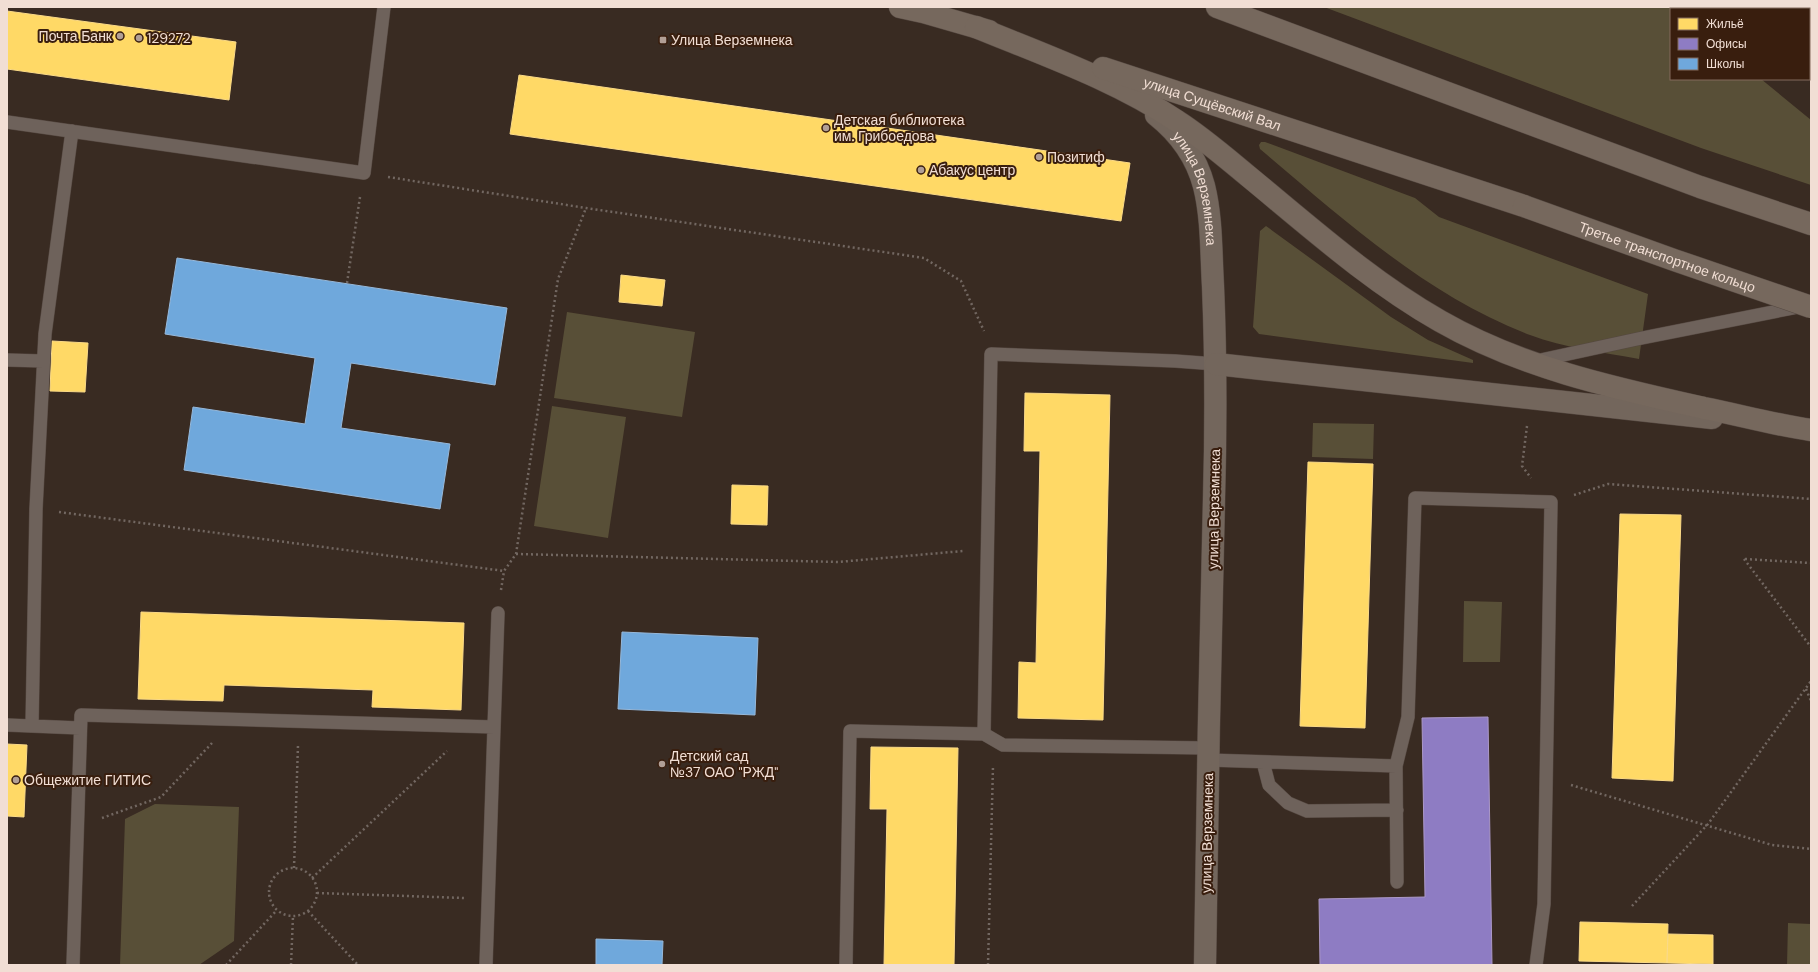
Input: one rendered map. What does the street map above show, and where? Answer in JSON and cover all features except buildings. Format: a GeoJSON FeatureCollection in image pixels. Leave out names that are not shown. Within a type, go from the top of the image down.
{"type":"FeatureCollection","features":[{"type":"Feature","properties":{"kind":"main road","name":"улица Сущёвский Вал"},"geometry":{"type":"LineString","coordinates":[[900,7],[976,27],[1524,206]]}},
{"type":"Feature","properties":{"kind":"main road"},"geometry":{"type":"LineString","coordinates":[[1217,7],[1552,132],[1700,186],[1811,224]]}},
{"type":"Feature","properties":{"kind":"main road"},"geometry":{"type":"LineString","coordinates":[[976,27],[1069,65],[1120,89],[1176,120],[1198,136],[1351,261],[1396,295],[1441,322],[1484,344],[1530,362],[1588,381],[1808,429]]}},
{"type":"Feature","properties":{"kind":"main road","name":"Третье транспортное кольцо"},"geometry":{"type":"LineString","coordinates":[[1524,206],[1674,260],[1811,306]]}},
{"type":"Feature","properties":{"kind":"street","name":"улица Верземнека"},"geometry":{"type":"LineString","coordinates":[[1120,89],[1164,122],[1183,141],[1193,157],[1204,184],[1208,210],[1217,406],[1208,754],[1205,965]]}},
{"type":"Feature","properties":{"kind":"street"},"geometry":{"type":"LineString","coordinates":[[1216,364],[1808,429]]}},
{"type":"Feature","properties":{"kind":"lane"},"geometry":{"type":"LineString","coordinates":[[7,122],[364,173],[384,7]]}},
{"type":"Feature","properties":{"kind":"lane"},"geometry":{"type":"LineString","coordinates":[[32,726],[36,509],[43,361],[45,334],[72,131]]}},
{"type":"Feature","properties":{"kind":"lane"},"geometry":{"type":"LineString","coordinates":[[1530,362],[1642,338],[1811,306]]}},
{"type":"Feature","properties":{"kind":"lane"},"geometry":{"type":"LineString","coordinates":[[989,736],[988,549],[991,354],[1216,364]]}},
{"type":"Feature","properties":{"kind":"lane"},"geometry":{"type":"LineString","coordinates":[[7,360],[43,361]]}},
{"type":"Feature","properties":{"kind":"lane"},"geometry":{"type":"LineString","coordinates":[[1397,882],[1396,766],[1408,717],[1415,498],[1551,502],[1544,904],[1536,965]]}},
{"type":"Feature","properties":{"kind":"lane"},"geometry":{"type":"LineString","coordinates":[[486,965],[498,612]]}},
{"type":"Feature","properties":{"kind":"lane"},"geometry":{"type":"LineString","coordinates":[[73,965],[81,715],[494,727]]}},
{"type":"Feature","properties":{"kind":"lane"},"geometry":{"type":"LineString","coordinates":[[7,725],[80,728]]}},
{"type":"Feature","properties":{"kind":"lane"},"geometry":{"type":"LineString","coordinates":[[846,965],[850,731],[989,736],[1003,745],[1208,754],[1263,762],[1396,766]]}},
{"type":"Feature","properties":{"kind":"lane"},"geometry":{"type":"LineString","coordinates":[[1263,762],[1269,784],[1288,803],[1307,811],[1397,810]]}},
{"type":"Feature","properties":{"kind":"path"},"geometry":{"type":"LineString","coordinates":[[347,283],[364,173],[586,208],[924,258],[961,281],[989,341],[991,354]]}},
{"type":"Feature","properties":{"kind":"path"},"geometry":{"type":"LineString","coordinates":[[498,612],[504,571],[516,554],[558,279],[586,208]]}},
{"type":"Feature","properties":{"kind":"path"},"geometry":{"type":"LineString","coordinates":[[1527,426],[1522,466],[1551,502],[1608,484],[1811,499]]}},
{"type":"Feature","properties":{"kind":"path"},"geometry":{"type":"LineString","coordinates":[[36,509],[504,571]]}},
{"type":"Feature","properties":{"kind":"path"},"geometry":{"type":"LineString","coordinates":[[516,554],[838,562],[988,549]]}},
{"type":"Feature","properties":{"kind":"path"},"geometry":{"type":"LineString","coordinates":[[1811,563],[1744,559],[1811,647]]}},
{"type":"Feature","properties":{"kind":"path"},"geometry":{"type":"LineString","coordinates":[[1632,906],[1707,825],[1811,681]]}},
{"type":"Feature","properties":{"kind":"path"},"geometry":{"type":"LineString","coordinates":[[1805,688],[1811,701]]}},
{"type":"Feature","properties":{"kind":"path"},"geometry":{"type":"LineString","coordinates":[[77,827],[161,797],[211,744],[222,720]]}},
{"type":"Feature","properties":{"kind":"path"},"geometry":{"type":"LineString","coordinates":[[294,868],[298,722]]}},
{"type":"Feature","properties":{"kind":"path"},"geometry":{"type":"LineString","coordinates":[[312,878],[472,727]]}},
{"type":"Feature","properties":{"kind":"path"},"geometry":{"type":"LineString","coordinates":[[988,965],[989,736]]}},
{"type":"Feature","properties":{"kind":"path"},"geometry":{"type":"LineString","coordinates":[[1546,778],[1772,845],[1811,849]]}},
{"type":"Feature","properties":{"kind":"path"},"geometry":{"type":"LineString","coordinates":[[294,868],[306,872],[312,878],[316,885],[317,893],[314,905],[308,911],[301,916],[293,916],[284,915],[277,910],[270,900],[269,892],[271,883],[282,871],[294,868]]}},
{"type":"Feature","properties":{"kind":"path"},"geometry":{"type":"LineString","coordinates":[[317,893],[488,898]]}},
{"type":"Feature","properties":{"kind":"path"},"geometry":{"type":"LineString","coordinates":[[226,965],[277,910]]}},
{"type":"Feature","properties":{"kind":"path"},"geometry":{"type":"LineString","coordinates":[[308,911],[358,965]]}},
{"type":"Feature","properties":{"kind":"path"},"geometry":{"type":"LineString","coordinates":[[291,965],[293,916]]}},
{"type":"Feature","properties":{"kind":"shaded area"},"geometry":{"type":"Polygon","coordinates":[[[1324,7],[1672,7],[1673,8],[1670,8],[1670,80],[1762,80],[1811,120],[1811,185],[1701,148],[1324,7]]]}},
{"type":"Feature","properties":{"kind":"shaded area"},"geometry":{"type":"Polygon","coordinates":[[[1261,142],[1265,142],[1415,198],[1439,217],[1648,294],[1639,359],[1556,343],[1530,335],[1492,319],[1456,299],[1388,254],[1355,228],[1260,149],[1259,145],[1261,142]]]}},
{"type":"Feature","properties":{"kind":"shaded area"},"geometry":{"type":"Polygon","coordinates":[[[1266,226],[1391,317],[1428,340],[1473,360],[1473,363],[1259,334],[1253,327],[1260,231],[1266,226]]]}},
{"type":"Feature","properties":{"kind":"shaded area"},"geometry":{"type":"Polygon","coordinates":[[[567,312],[695,332],[682,417],[554,398],[567,312]]]}},
{"type":"Feature","properties":{"kind":"shaded area"},"geometry":{"type":"Polygon","coordinates":[[[552,406],[626,417],[608,538],[534,526],[552,406]]]}},
{"type":"Feature","properties":{"kind":"shaded area"},"geometry":{"type":"Polygon","coordinates":[[[1313,423],[1374,424],[1373,459],[1312,457],[1313,423]]]}},
{"type":"Feature","properties":{"kind":"shaded area"},"geometry":{"type":"Polygon","coordinates":[[[1464,601],[1502,602],[1500,662],[1463,662],[1464,601]]]}},
{"type":"Feature","properties":{"kind":"shaded area"},"geometry":{"type":"Polygon","coordinates":[[[155,804],[239,807],[234,941],[199,965],[120,965],[125,819],[155,804]]]}},
{"type":"Feature","properties":{"kind":"shaded area"},"geometry":{"type":"Polygon","coordinates":[[[1788,923],[1811,924],[1811,965],[1787,965],[1788,923]]]}},
{"type":"Feature","properties":{"kind":"place","name":"Почта Банк"},"geometry":{"type":"Point","coordinates":[120,36]}},
{"type":"Feature","properties":{"kind":"place","name":"129272"},"geometry":{"type":"Point","coordinates":[139,38]}},
{"type":"Feature","properties":{"kind":"place","name":"Улица Верземнека"},"geometry":{"type":"Point","coordinates":[663,40]}},
{"type":"Feature","properties":{"kind":"place","name":"Детская библиотека им. Грибоедова"},"geometry":{"type":"Point","coordinates":[826,128]}},
{"type":"Feature","properties":{"kind":"place","name":"Позитиф"},"geometry":{"type":"Point","coordinates":[1039,157]}},
{"type":"Feature","properties":{"kind":"place","name":"Абакус центр"},"geometry":{"type":"Point","coordinates":[921,170]}},
{"type":"Feature","properties":{"kind":"place","name":"Детский сад №37 ОАО \"РЖД\""},"geometry":{"type":"Point","coordinates":[662,764]}},
{"type":"Feature","properties":{"kind":"place","name":"Общежитие ГИТИС"},"geometry":{"type":"Point","coordinates":[16,780]}}]}
